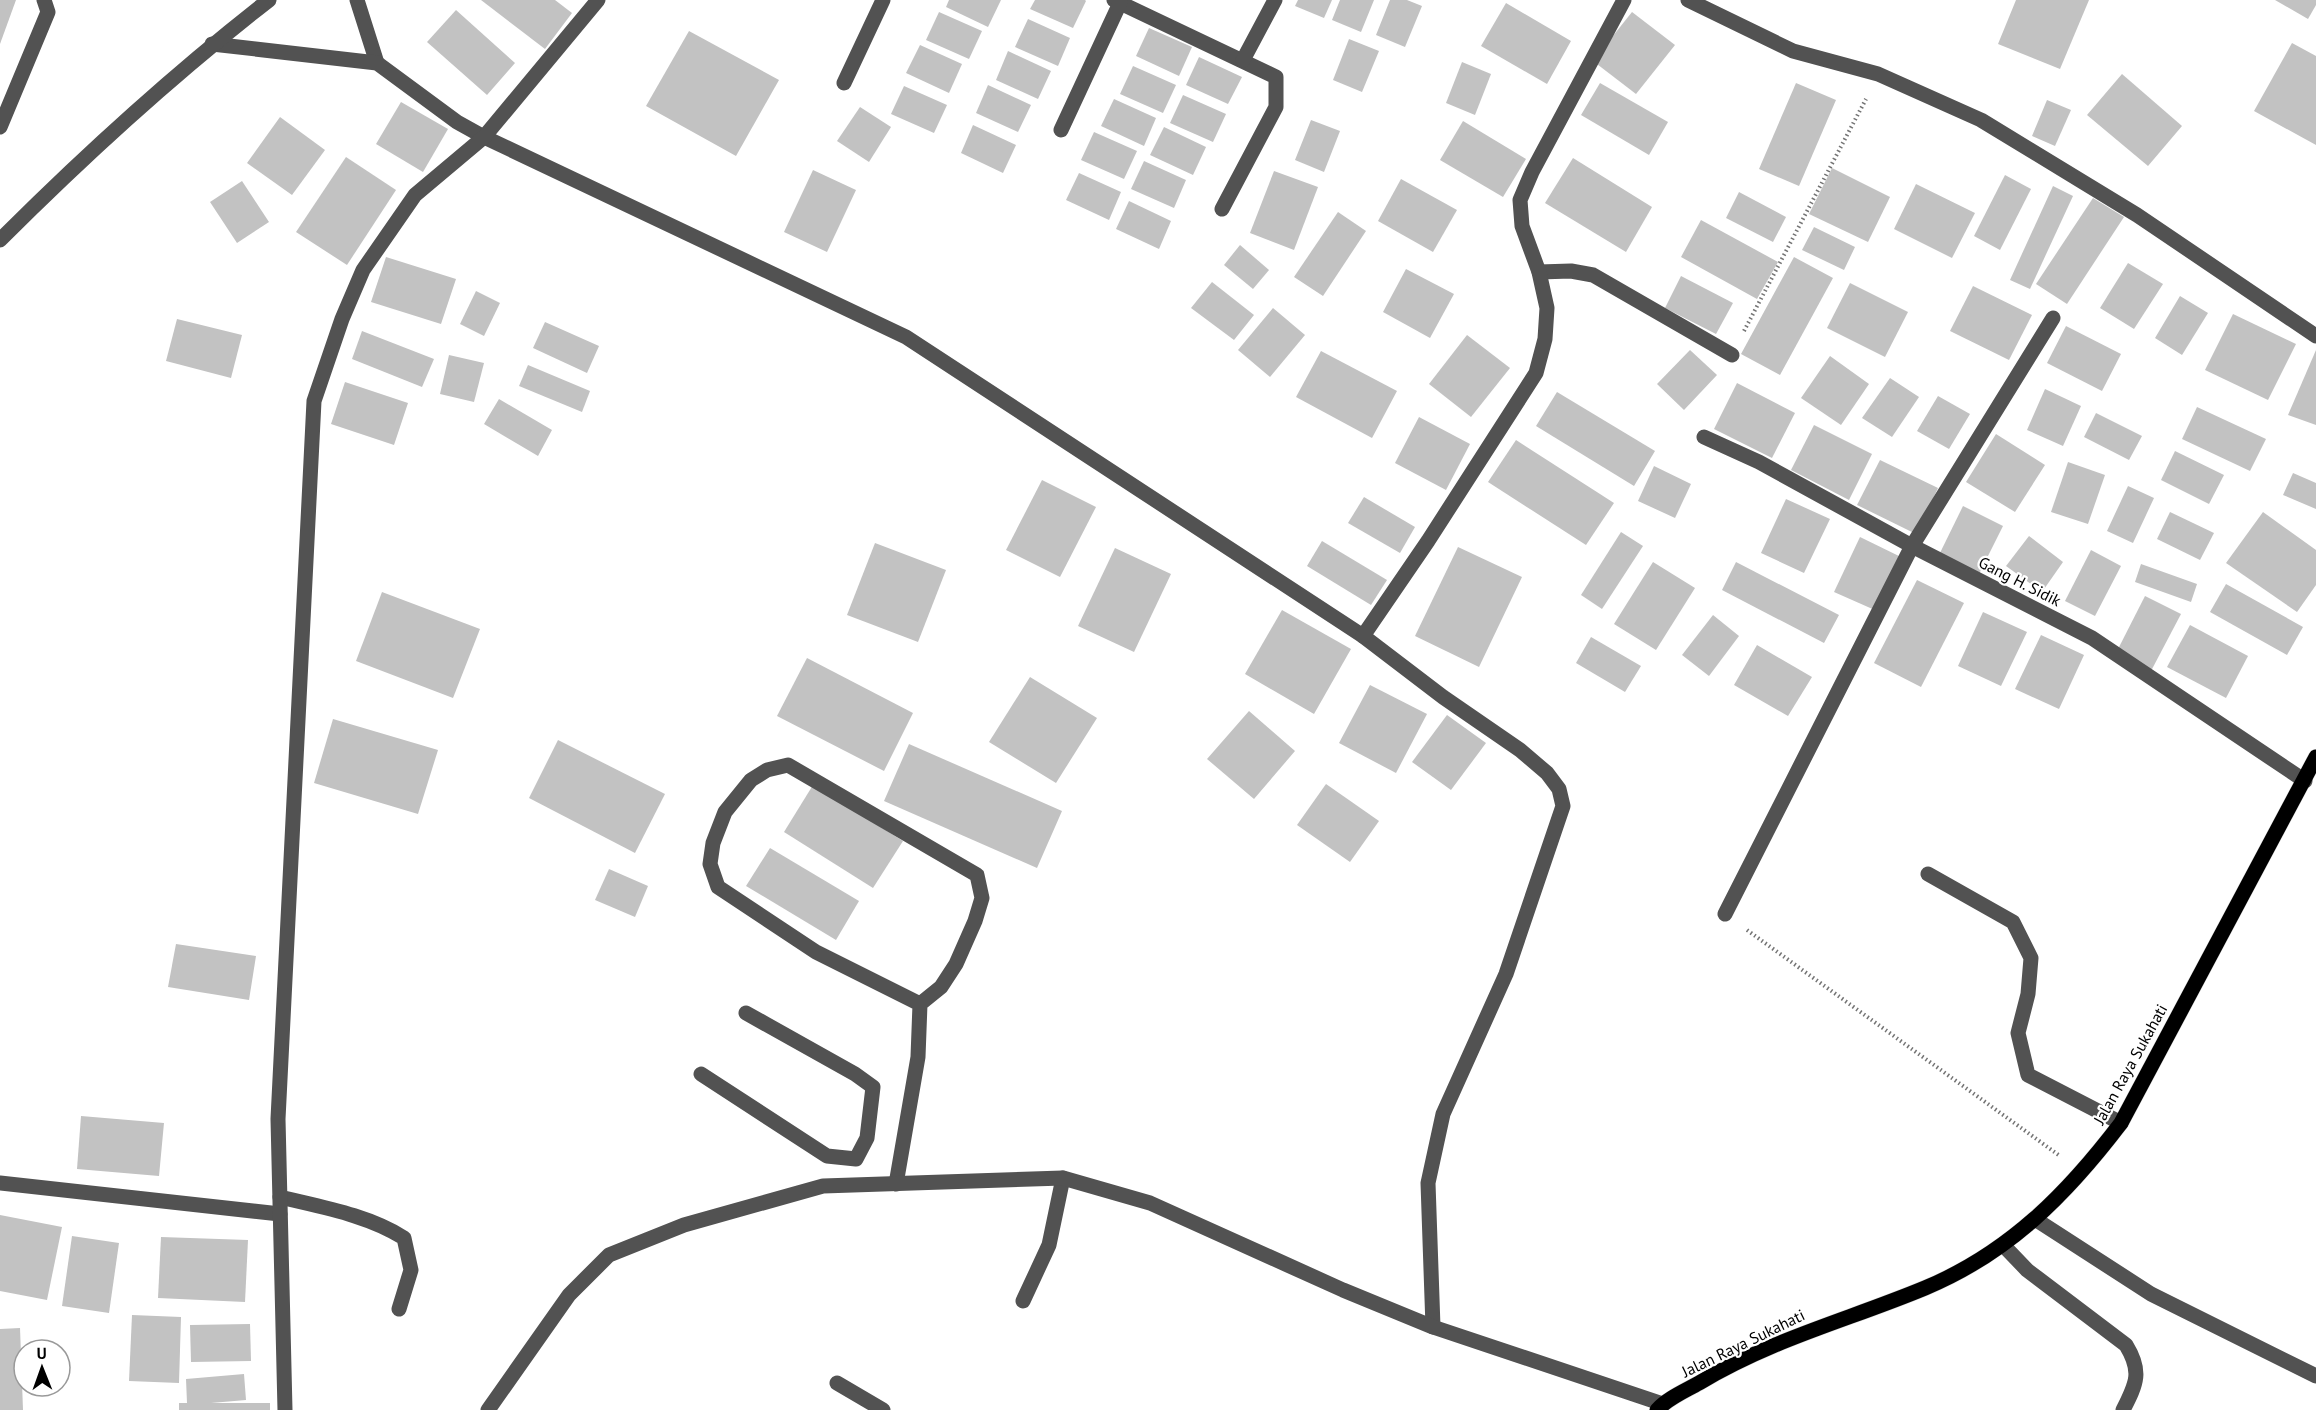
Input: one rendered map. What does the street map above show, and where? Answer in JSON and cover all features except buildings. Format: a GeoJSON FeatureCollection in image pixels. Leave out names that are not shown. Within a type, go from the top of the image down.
{"type":"FeatureCollection","features":[{"type":"Feature","properties":{"kind":"main road","name":"Jalan Raya Sukahati"},"geometry":{"type":"LineString","coordinates":[[1660,1407],[1717,1372],[1788,1338],[1926,1287],[2004,1246],[2083,1172],[2121,1123],[2316,757]]}},
{"type":"Feature","properties":{"kind":"street"},"geometry":{"type":"LineString","coordinates":[[0,127],[48,12],[44,0]]}},
{"type":"Feature","properties":{"kind":"street"},"geometry":{"type":"LineString","coordinates":[[0,240],[73,168],[212,44],[269,0]]}},
{"type":"Feature","properties":{"kind":"street"},"geometry":{"type":"LineString","coordinates":[[357,0],[377,63]]}},
{"type":"Feature","properties":{"kind":"street"},"geometry":{"type":"LineString","coordinates":[[285,1410],[278,1119],[314,401],[342,319],[363,270],[415,195],[484,137],[598,0]]}},
{"type":"Feature","properties":{"kind":"street"},"geometry":{"type":"LineString","coordinates":[[844,83],[883,0]]}},
{"type":"Feature","properties":{"kind":"street"},"geometry":{"type":"LineString","coordinates":[[1243,60],[1275,0]]}},
{"type":"Feature","properties":{"kind":"street"},"geometry":{"type":"LineString","coordinates":[[1363,636],[1428,541],[1536,373],[1545,339],[1547,308],[1539,272],[1522,226],[1521,200],[1532,172],[1623,0]]}},
{"type":"Feature","properties":{"kind":"street"},"geometry":{"type":"LineString","coordinates":[[1688,0],[1793,51],[1878,74],[1981,120],[2137,215],[2316,336]]}},
{"type":"Feature","properties":{"kind":"street"},"geometry":{"type":"LineString","coordinates":[[1061,130],[1117,1],[1243,60],[1276,77],[1276,107],[1221,209]]}},
{"type":"Feature","properties":{"kind":"street"},"geometry":{"type":"LineString","coordinates":[[212,44],[377,63],[457,122],[484,137],[906,337],[1363,636],[1443,697],[1520,750],[1547,773],[1559,789],[1563,806],[1506,974],[1468,1053],[1443,1114],[1428,1183],[1433,1327]]}},
{"type":"Feature","properties":{"kind":"street"},"geometry":{"type":"LineString","coordinates":[[1539,272],[1571,271],[1593,275],[1732,355]]}},
{"type":"Feature","properties":{"kind":"street"},"geometry":{"type":"LineString","coordinates":[[1725,914],[1912,546],[2053,318]]}},
{"type":"Feature","properties":{"kind":"street","name":"Gang H. Sidik"},"geometry":{"type":"LineString","coordinates":[[1704,437],[1759,462],[1912,546],[2092,638],[2305,781]]}},
{"type":"Feature","properties":{"kind":"street"},"geometry":{"type":"LineString","coordinates":[[896,1184],[918,1057],[920,1004],[940,987],[956,964],[975,921],[982,898],[977,875],[788,765],[767,770],[751,780],[725,812],[713,843],[710,864],[718,887],[816,952],[920,1004]]}},
{"type":"Feature","properties":{"kind":"street"},"geometry":{"type":"LineString","coordinates":[[1928,874],[2013,922],[2031,958],[2028,994],[2019,1033],[2028,1075],[2121,1123]]}},
{"type":"Feature","properties":{"kind":"street"},"geometry":{"type":"LineString","coordinates":[[746,1013],[855,1074],[873,1087],[867,1138],[856,1159],[862,1184]]}},
{"type":"Feature","properties":{"kind":"street"},"geometry":{"type":"LineString","coordinates":[[701,1074],[827,1156],[856,1159]]}},
{"type":"Feature","properties":{"kind":"street"},"geometry":{"type":"LineString","coordinates":[[1023,1301],[1049,1245],[1063,1178]]}},
{"type":"Feature","properties":{"kind":"street"},"geometry":{"type":"LineString","coordinates":[[488,1410],[569,1295],[609,1255],[684,1225],[823,1186],[1063,1178],[1150,1203],[1343,1290],[1433,1327],[1660,1407]]}},
{"type":"Feature","properties":{"kind":"street"},"geometry":{"type":"LineString","coordinates":[[0,1183],[280,1214]]}},
{"type":"Feature","properties":{"kind":"street"},"geometry":{"type":"LineString","coordinates":[[280,1197],[344,1213],[390,1229],[404,1238],[411,1270],[399,1309]]}},
{"type":"Feature","properties":{"kind":"street"},"geometry":{"type":"LineString","coordinates":[[2035,1219],[2151,1294],[2316,1376]]}},
{"type":"Feature","properties":{"kind":"street"},"geometry":{"type":"LineString","coordinates":[[2004,1246],[2026,1270],[2126,1345],[2136,1361],[2137,1377],[2123,1410]]}},
{"type":"Feature","properties":{"kind":"street"},"geometry":{"type":"LineString","coordinates":[[837,1383],[883,1410]]}},
{"type":"Feature","properties":{"kind":"path"},"geometry":{"type":"LineString","coordinates":[[1732,355],[1878,74]]}},
{"type":"Feature","properties":{"kind":"path"},"geometry":{"type":"LineString","coordinates":[[1725,914],[2083,1172]]}}]}
